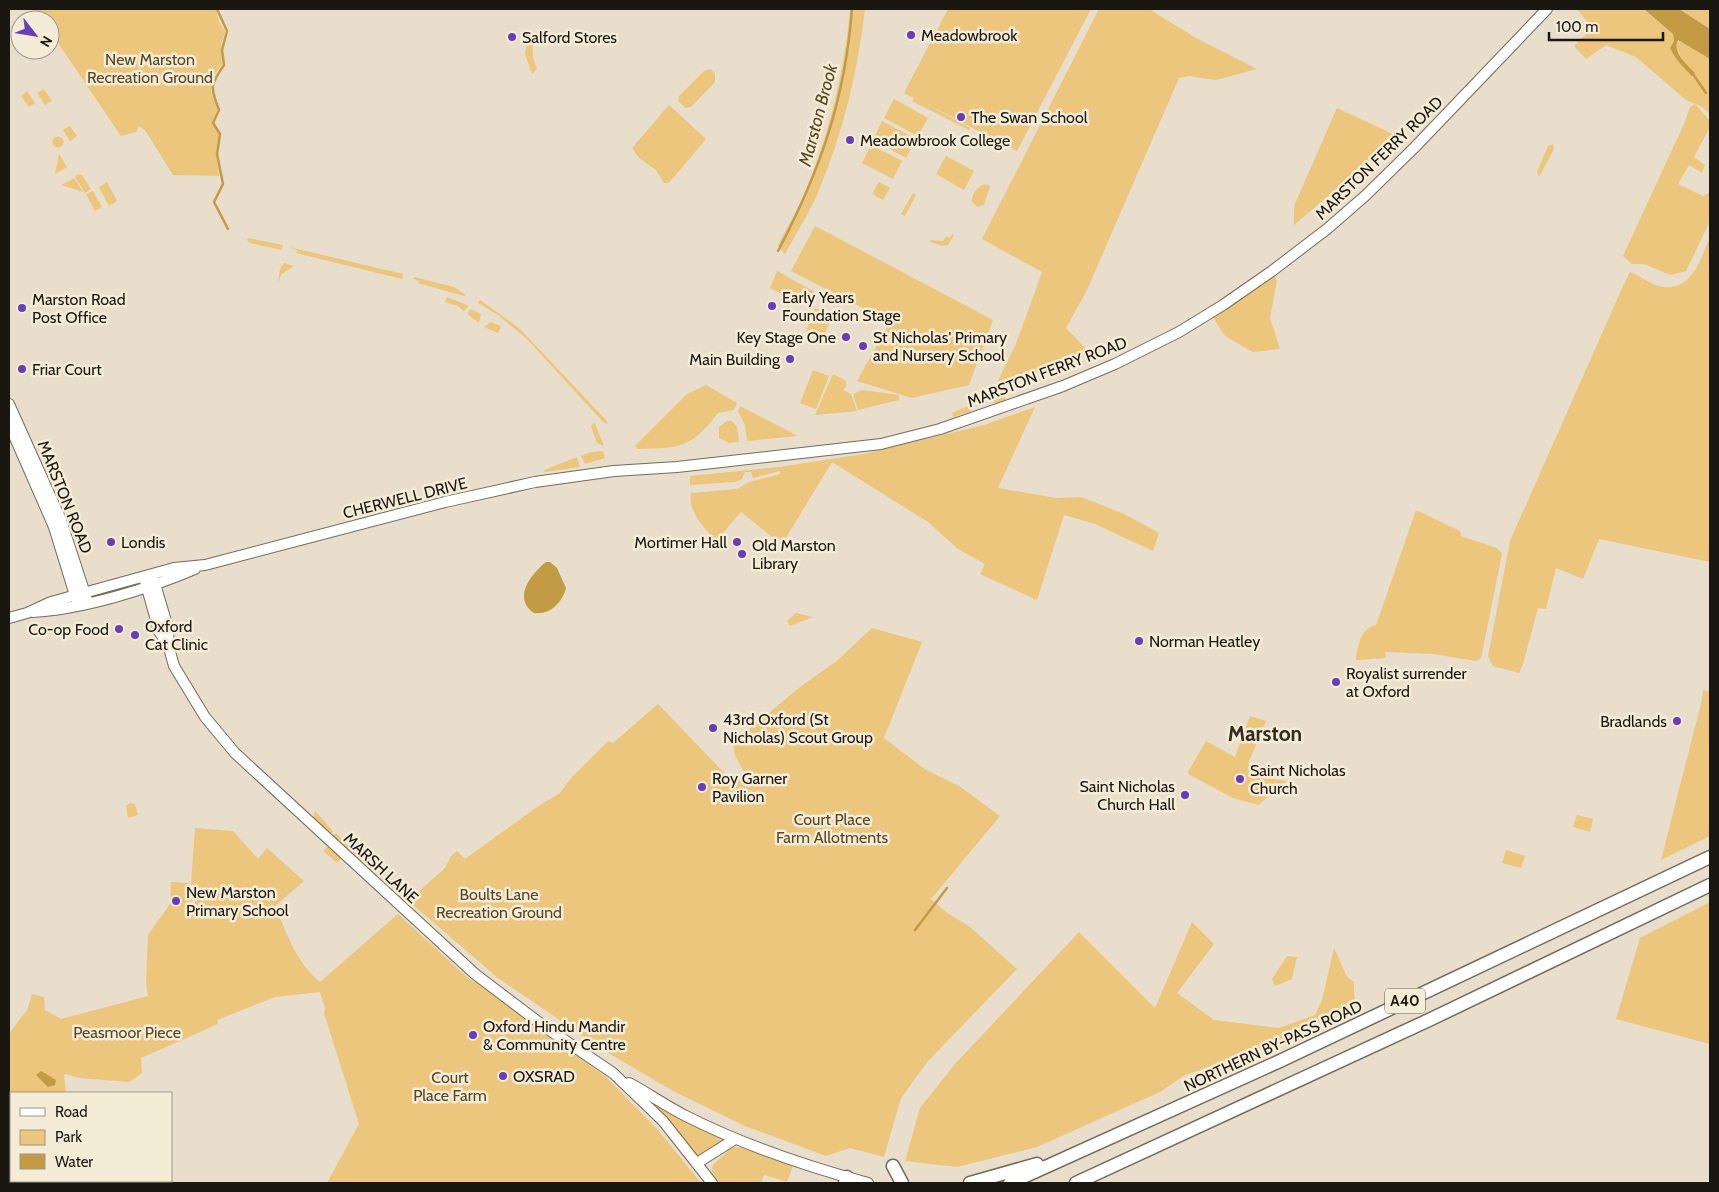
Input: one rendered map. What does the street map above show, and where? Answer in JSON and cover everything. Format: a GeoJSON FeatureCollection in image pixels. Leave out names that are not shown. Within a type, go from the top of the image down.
{"type":"FeatureCollection","features":[{"type":"Feature","properties":{"kind":"highway","name":"NORTHERN BY-PASS ROAD"},"geometry":{"type":"LineString","coordinates":[[1010,1183],[1289,1057],[1710,857]]}},
{"type":"Feature","properties":{"kind":"highway","name":"A40"},"geometry":{"type":"LineString","coordinates":[[1076,1183],[1207,1124],[1710,885]]}},
{"type":"Feature","properties":{"kind":"highway"},"geometry":{"type":"LineString","coordinates":[[1097,1183],[1207,1124]]}},
{"type":"Feature","properties":{"kind":"highway"},"geometry":{"type":"LineString","coordinates":[[970,1183],[1099,1143]]}},
{"type":"Feature","properties":{"kind":"highway"},"geometry":{"type":"LineString","coordinates":[[893,1166],[902,1183]]}},
{"type":"Feature","properties":{"kind":"main road","name":"MARSTON FERRY ROAD"},"geometry":{"type":"LineString","coordinates":[[614,471],[677,467],[881,444],[940,429],[1063,386],[1147,349],[1222,305],[1272,271],[1327,229],[1365,196],[1415,147],[1547,9]]}},
{"type":"Feature","properties":{"kind":"main road","name":"MARSTON ROAD"},"geometry":{"type":"LineString","coordinates":[[9,404],[61,520],[84,600]]}},
{"type":"Feature","properties":{"kind":"main road","name":"MARSTON ROAD"},"geometry":{"type":"LineString","coordinates":[[9,424],[84,600]]}},
{"type":"Feature","properties":{"kind":"main road","name":"CHERWELL DRIVE"},"geometry":{"type":"LineString","coordinates":[[149,580],[171,579],[205,565],[507,488],[614,471]]}},
{"type":"Feature","properties":{"kind":"main road","name":"CHERWELL DRIVE"},"geometry":{"type":"LineString","coordinates":[[9,618],[27,613],[51,602],[84,600],[149,580],[174,568],[205,565]]}},
{"type":"Feature","properties":{"kind":"main road","name":"MARSH LANE"},"geometry":{"type":"LineString","coordinates":[[149,580],[158,611],[159,631],[169,648],[174,666],[209,723],[235,753],[476,974],[546,1027],[613,1074],[663,1121],[712,1183]]}},
{"type":"Feature","properties":{"kind":"main road"},"geometry":{"type":"LineString","coordinates":[[613,1074],[685,1115],[735,1139],[846,1180],[868,1183]]}},
{"type":"Feature","properties":{"kind":"main road"},"geometry":{"type":"LineString","coordinates":[[698,1163],[735,1139]]}},
{"type":"Feature","properties":{"kind":"green space","name":"New Marston Recreation Ground"},"geometry":{"type":"Polygon","coordinates":[[[216,9],[219,22],[225,31],[221,46],[222,64],[212,78],[211,91],[217,109],[212,123],[219,133],[216,151],[219,176],[173,175],[145,130],[139,126],[136,132],[121,136],[60,46],[60,10],[36,10],[216,9]]]}},
{"type":"Feature","properties":{"kind":"green space"},"geometry":{"type":"Polygon","coordinates":[[[850,9],[865,9],[854,78],[842,124],[819,190],[785,254],[778,246],[806,191],[822,147],[835,102],[848,32],[850,9]]]}},
{"type":"Feature","properties":{"kind":"green space"},"geometry":{"type":"Polygon","coordinates":[[[948,9],[1091,9],[1017,151],[923,102],[970,128],[969,130],[912,101],[914,98],[904,93],[948,9]]]}},
{"type":"Feature","properties":{"kind":"green space"},"geometry":{"type":"Polygon","coordinates":[[[1099,9],[1149,9],[1196,38],[1257,69],[1216,80],[1189,76],[1179,78],[1087,290],[1066,328],[1088,351],[994,389],[1016,344],[1042,272],[982,239],[1099,9]]]}},
{"type":"Feature","properties":{"kind":"green space"},"geometry":{"type":"Polygon","coordinates":[[[1577,9],[1644,9],[1673,34],[1674,41],[1670,48],[1692,75],[1694,73],[1678,54],[1678,40],[1710,59],[1710,114],[1702,107],[1686,100],[1636,57],[1606,45],[1586,59],[1574,46],[1592,28],[1577,9]]]}},
{"type":"Feature","properties":{"kind":"green space"},"geometry":{"type":"Polygon","coordinates":[[[1679,9],[1710,9],[1710,29],[1679,9]]]}},
{"type":"Feature","properties":{"kind":"green space"},"geometry":{"type":"Polygon","coordinates":[[[529,31],[532,33],[533,57],[537,69],[532,74],[525,54],[529,31]]]}},
{"type":"Feature","properties":{"kind":"green space"},"geometry":{"type":"Polygon","coordinates":[[[709,69],[715,73],[715,82],[691,107],[686,108],[678,101],[679,96],[704,71],[709,69]]]}},
{"type":"Feature","properties":{"kind":"green space"},"geometry":{"type":"Polygon","coordinates":[[[44,89],[52,101],[45,105],[37,93],[44,89]]]}},
{"type":"Feature","properties":{"kind":"green space"},"geometry":{"type":"Polygon","coordinates":[[[27,91],[35,103],[29,107],[21,96],[27,91]]]}},
{"type":"Feature","properties":{"kind":"green space"},"geometry":{"type":"Polygon","coordinates":[[[894,99],[928,118],[918,136],[884,118],[894,99]]]}},
{"type":"Feature","properties":{"kind":"green space"},"geometry":{"type":"Polygon","coordinates":[[[1695,104],[1710,121],[1710,127],[1694,157],[1705,165],[1702,173],[1689,165],[1678,184],[1703,196],[1709,193],[1710,221],[1686,271],[1670,275],[1644,264],[1632,264],[1623,256],[1690,107],[1695,104]]]}},
{"type":"Feature","properties":{"kind":"green space"},"geometry":{"type":"Polygon","coordinates":[[[669,105],[706,139],[669,183],[664,183],[656,170],[639,158],[632,148],[669,105]]]}},
{"type":"Feature","properties":{"kind":"green space"},"geometry":{"type":"Polygon","coordinates":[[[1337,108],[1395,135],[1366,164],[1294,225],[1294,206],[1337,108]]]}},
{"type":"Feature","properties":{"kind":"green space"},"geometry":{"type":"Polygon","coordinates":[[[882,121],[916,139],[906,158],[873,140],[882,121]]]}},
{"type":"Feature","properties":{"kind":"green space"},"geometry":{"type":"Polygon","coordinates":[[[70,126],[77,136],[70,141],[63,130],[70,126]]]}},
{"type":"Feature","properties":{"kind":"green space"},"geometry":{"type":"Polygon","coordinates":[[[58,136],[64,142],[58,148],[52,142],[58,136]]]}},
{"type":"Feature","properties":{"kind":"green space"},"geometry":{"type":"Polygon","coordinates":[[[1553,144],[1554,149],[1539,177],[1537,172],[1548,146],[1553,144]]]}},
{"type":"Feature","properties":{"kind":"green space"},"geometry":{"type":"Polygon","coordinates":[[[871,145],[902,161],[893,179],[862,163],[871,145]]]}},
{"type":"Feature","properties":{"kind":"green space"},"geometry":{"type":"Polygon","coordinates":[[[59,154],[67,167],[55,174],[59,154]]]}},
{"type":"Feature","properties":{"kind":"green space"},"geometry":{"type":"Polygon","coordinates":[[[946,156],[974,171],[964,190],[936,174],[946,156]]]}},
{"type":"Feature","properties":{"kind":"green space"},"geometry":{"type":"Polygon","coordinates":[[[78,174],[82,175],[91,189],[85,193],[75,177],[78,174]]]}},
{"type":"Feature","properties":{"kind":"green space"},"geometry":{"type":"Polygon","coordinates":[[[74,178],[83,192],[61,185],[74,178]]]}},
{"type":"Feature","properties":{"kind":"green space"},"geometry":{"type":"Polygon","coordinates":[[[107,182],[117,201],[109,206],[99,187],[107,182]]]}},
{"type":"Feature","properties":{"kind":"green space"},"geometry":{"type":"Polygon","coordinates":[[[879,182],[890,188],[883,200],[872,194],[879,182]]]}},
{"type":"Feature","properties":{"kind":"green space"},"geometry":{"type":"Polygon","coordinates":[[[985,184],[990,186],[984,205],[978,207],[972,202],[973,196],[978,188],[985,184]]]}},
{"type":"Feature","properties":{"kind":"green space"},"geometry":{"type":"Polygon","coordinates":[[[93,191],[102,207],[95,211],[86,194],[93,191]]]}},
{"type":"Feature","properties":{"kind":"green space"},"geometry":{"type":"Polygon","coordinates":[[[913,193],[916,195],[905,216],[901,214],[913,193]]]}},
{"type":"Feature","properties":{"kind":"green space"},"geometry":{"type":"Polygon","coordinates":[[[815,226],[993,320],[969,385],[912,398],[857,381],[890,322],[791,271],[815,226]]]}},
{"type":"Feature","properties":{"kind":"green space"},"geometry":{"type":"Polygon","coordinates":[[[952,234],[954,235],[948,245],[942,246],[930,242],[931,240],[943,241],[946,236],[950,238],[952,234]]]}},
{"type":"Feature","properties":{"kind":"green space"},"geometry":{"type":"Polygon","coordinates":[[[1710,237],[1710,562],[1599,539],[1583,579],[1556,568],[1546,609],[1538,608],[1519,673],[1493,666],[1488,656],[1510,541],[1630,272],[1663,287],[1673,287],[1681,284],[1699,263],[1710,237]]]}},
{"type":"Feature","properties":{"kind":"green space"},"geometry":{"type":"Polygon","coordinates":[[[248,238],[283,245],[282,250],[250,243],[247,240],[248,238]]]}},
{"type":"Feature","properties":{"kind":"green space"},"geometry":{"type":"Polygon","coordinates":[[[289,247],[403,274],[402,279],[296,253],[297,250],[289,247]]]}},
{"type":"Feature","properties":{"kind":"green space"},"geometry":{"type":"Polygon","coordinates":[[[284,263],[294,266],[282,274],[278,282],[280,269],[284,263]]]}},
{"type":"Feature","properties":{"kind":"green space"},"geometry":{"type":"Polygon","coordinates":[[[777,271],[815,292],[811,303],[786,296],[770,288],[777,271]]]}},
{"type":"Feature","properties":{"kind":"green space"},"geometry":{"type":"Polygon","coordinates":[[[1274,275],[1277,280],[1270,318],[1280,349],[1253,352],[1225,336],[1212,316],[1274,275]]]}},
{"type":"Feature","properties":{"kind":"green space"},"geometry":{"type":"Polygon","coordinates":[[[414,277],[454,287],[466,295],[418,283],[419,281],[414,279],[414,277]]]}},
{"type":"Feature","properties":{"kind":"green space"},"geometry":{"type":"Polygon","coordinates":[[[447,297],[469,306],[464,311],[458,306],[445,302],[447,297]]]}},
{"type":"Feature","properties":{"kind":"green space"},"geometry":{"type":"Polygon","coordinates":[[[480,300],[519,328],[608,424],[603,422],[527,339],[498,315],[478,303],[480,300]]]}},
{"type":"Feature","properties":{"kind":"green space"},"geometry":{"type":"Polygon","coordinates":[[[815,308],[833,315],[823,338],[806,331],[815,308]]]}},
{"type":"Feature","properties":{"kind":"green space"},"geometry":{"type":"Polygon","coordinates":[[[471,309],[481,314],[479,323],[467,314],[471,309]]]}},
{"type":"Feature","properties":{"kind":"green space"},"geometry":{"type":"Polygon","coordinates":[[[491,322],[501,326],[498,333],[484,327],[491,322]]]}},
{"type":"Feature","properties":{"kind":"green space"},"geometry":{"type":"Polygon","coordinates":[[[813,370],[829,376],[816,409],[800,403],[813,370]]]}},
{"type":"Feature","properties":{"kind":"green space"},"geometry":{"type":"Polygon","coordinates":[[[833,374],[846,381],[846,387],[843,390],[851,394],[857,411],[815,415],[833,374]]]}},
{"type":"Feature","properties":{"kind":"green space"},"geometry":{"type":"Polygon","coordinates":[[[706,385],[737,403],[734,410],[718,413],[709,425],[692,440],[684,444],[653,449],[638,449],[635,446],[687,394],[706,385]]]}},
{"type":"Feature","properties":{"kind":"green space"},"geometry":{"type":"Polygon","coordinates":[[[862,390],[899,395],[899,400],[858,410],[853,394],[862,390]]]}},
{"type":"Feature","properties":{"kind":"green space"},"geometry":{"type":"Polygon","coordinates":[[[1004,393],[1006,402],[995,403],[988,398],[1004,393]]]}},
{"type":"Feature","properties":{"kind":"green space"},"geometry":{"type":"Polygon","coordinates":[[[977,402],[971,411],[953,417],[952,413],[977,402]]]}},
{"type":"Feature","properties":{"kind":"green space"},"geometry":{"type":"Polygon","coordinates":[[[740,406],[798,436],[747,441],[745,425],[738,411],[740,406]]]}},
{"type":"Feature","properties":{"kind":"green space"},"geometry":{"type":"Polygon","coordinates":[[[1035,407],[998,488],[1056,498],[1081,497],[1124,514],[1159,533],[1153,551],[1095,524],[1064,515],[1037,600],[980,574],[985,564],[958,549],[928,522],[832,462],[784,541],[771,536],[741,512],[716,541],[702,525],[692,507],[691,493],[737,489],[749,482],[780,474],[780,471],[753,478],[751,472],[745,472],[742,479],[735,482],[690,485],[690,476],[780,467],[863,454],[984,425],[1035,407]]]}},
{"type":"Feature","properties":{"kind":"green space"},"geometry":{"type":"Polygon","coordinates":[[[727,421],[732,421],[737,427],[739,442],[729,443],[719,438],[719,427],[727,421]]]}},
{"type":"Feature","properties":{"kind":"green space"},"geometry":{"type":"Polygon","coordinates":[[[594,422],[604,446],[597,443],[591,426],[594,422]]]}},
{"type":"Feature","properties":{"kind":"green space"},"geometry":{"type":"Polygon","coordinates":[[[603,451],[605,458],[585,464],[581,456],[591,452],[603,451]]]}},
{"type":"Feature","properties":{"kind":"green space"},"geometry":{"type":"Polygon","coordinates":[[[577,457],[580,467],[545,472],[544,470],[577,457]]]}},
{"type":"Feature","properties":{"kind":"green space"},"geometry":{"type":"Polygon","coordinates":[[[1416,510],[1460,531],[1461,536],[1497,548],[1502,554],[1481,658],[1476,661],[1433,654],[1385,652],[1386,658],[1356,660],[1357,649],[1363,634],[1376,625],[1416,510]]]}},
{"type":"Feature","properties":{"kind":"green space"},"geometry":{"type":"Polygon","coordinates":[[[796,613],[813,617],[790,626],[787,621],[796,613]]]}},
{"type":"Feature","properties":{"kind":"green space"},"geometry":{"type":"Polygon","coordinates":[[[872,628],[922,642],[884,738],[926,770],[959,786],[1000,816],[931,899],[946,912],[970,927],[1017,969],[928,1061],[901,1098],[884,1157],[850,1148],[826,1156],[745,1126],[673,1091],[605,1051],[498,978],[411,903],[415,895],[445,868],[451,856],[457,851],[465,859],[537,807],[560,793],[571,778],[608,741],[613,743],[658,704],[733,782],[744,772],[735,755],[733,743],[800,687],[838,660],[872,628]]]}},
{"type":"Feature","properties":{"kind":"green space"},"geometry":{"type":"Polygon","coordinates":[[[1703,690],[1710,692],[1710,836],[1661,860],[1702,700],[1703,690]]]}},
{"type":"Feature","properties":{"kind":"green space"},"geometry":{"type":"Polygon","coordinates":[[[1250,716],[1266,721],[1248,764],[1256,769],[1257,777],[1287,781],[1258,805],[1233,798],[1188,774],[1206,741],[1235,757],[1250,716]]]}},
{"type":"Feature","properties":{"kind":"green space"},"geometry":{"type":"Polygon","coordinates":[[[131,803],[135,804],[138,815],[128,818],[126,806],[131,803]]]}},
{"type":"Feature","properties":{"kind":"green space"},"geometry":{"type":"Polygon","coordinates":[[[315,811],[333,831],[330,834],[313,818],[315,811]]]}},
{"type":"Feature","properties":{"kind":"green space"},"geometry":{"type":"Polygon","coordinates":[[[1577,815],[1593,819],[1590,832],[1573,827],[1577,815]]]}},
{"type":"Feature","properties":{"kind":"green space","name":"Court Place Farm"},"geometry":{"type":"Polygon","coordinates":[[[195,828],[233,831],[258,859],[267,848],[304,881],[275,906],[298,957],[320,982],[398,914],[469,979],[480,984],[606,1077],[658,1130],[701,1183],[327,1183],[359,1124],[324,1013],[325,1008],[320,992],[275,997],[217,1020],[218,1024],[141,1058],[142,1073],[129,1082],[79,1078],[66,1074],[64,1075],[66,1092],[10,1092],[10,1182],[77,1183],[9,1183],[9,1034],[27,1010],[32,994],[44,997],[45,1010],[61,1019],[148,996],[146,983],[148,935],[170,904],[171,882],[188,883],[194,890],[193,900],[190,903],[195,903],[196,890],[191,884],[195,828]]]}},
{"type":"Feature","properties":{"kind":"green space"},"geometry":{"type":"Polygon","coordinates":[[[336,833],[390,889],[332,837],[336,833]]]}},
{"type":"Feature","properties":{"kind":"green space"},"geometry":{"type":"Polygon","coordinates":[[[328,846],[342,858],[337,863],[323,851],[328,846]]]}},
{"type":"Feature","properties":{"kind":"green space"},"geometry":{"type":"Polygon","coordinates":[[[1506,850],[1525,856],[1521,868],[1502,863],[1506,850]]]}},
{"type":"Feature","properties":{"kind":"green space"},"geometry":{"type":"Polygon","coordinates":[[[1710,902],[1710,1044],[1616,1019],[1640,938],[1710,902]]]}},
{"type":"Feature","properties":{"kind":"green space"},"geometry":{"type":"Polygon","coordinates":[[[1192,922],[1214,944],[1177,993],[1214,1020],[1279,1028],[1315,1015],[1322,1000],[1334,948],[1347,977],[1354,982],[1354,996],[1358,1005],[1257,1050],[1185,1075],[1160,1092],[1037,1147],[957,1167],[905,1161],[920,1108],[955,1064],[1079,932],[1155,1008],[1192,922]]]}},
{"type":"Feature","properties":{"kind":"green space"},"geometry":{"type":"Polygon","coordinates":[[[1287,956],[1297,957],[1292,979],[1275,986],[1272,979],[1287,956]]]}},
{"type":"Feature","properties":{"kind":"green space"},"geometry":{"type":"Polygon","coordinates":[[[642,1093],[725,1138],[702,1156],[695,1154],[642,1093]]]}},
{"type":"Feature","properties":{"kind":"green space"},"geometry":{"type":"Polygon","coordinates":[[[732,1147],[742,1148],[793,1165],[787,1182],[764,1175],[761,1183],[719,1183],[712,1171],[713,1165],[732,1147]]]}},
{"type":"Feature","properties":{"kind":"water"},"geometry":{"type":"Polygon","coordinates":[[[1644,9],[1679,9],[1710,29],[1710,59],[1678,40],[1678,54],[1695,73],[1692,76],[1677,60],[1670,48],[1674,41],[1673,34],[1644,9]]]}},
{"type":"Feature","properties":{"kind":"water"},"geometry":{"type":"Polygon","coordinates":[[[546,562],[550,562],[557,568],[566,588],[562,599],[554,607],[545,612],[534,613],[524,600],[524,593],[530,579],[546,562]]]}},
{"type":"Feature","properties":{"kind":"water"},"geometry":{"type":"Polygon","coordinates":[[[41,1071],[56,1080],[55,1085],[48,1087],[36,1075],[41,1071]]]}},
{"type":"Feature","properties":{"kind":"waterway"},"geometry":{"type":"LineString","coordinates":[[217,9],[227,31],[222,50],[224,65],[216,77],[213,86],[219,110],[213,123],[220,134],[217,154],[223,184],[214,202],[228,229]]}},
{"type":"Feature","properties":{"kind":"waterway","name":"Marston Brook"},"geometry":{"type":"LineString","coordinates":[[778,251],[806,192],[828,134],[843,74],[849,42],[852,9]]}},
{"type":"Feature","properties":{"kind":"waterway"},"geometry":{"type":"LineString","coordinates":[[1693,74],[1706,93]]}},
{"type":"Feature","properties":{"kind":"waterway"},"geometry":{"type":"LineString","coordinates":[[915,930],[947,888]]}},
{"type":"Feature","properties":{"kind":"place","name":"Meadowbrook"},"geometry":{"type":"Point","coordinates":[911,35]}},
{"type":"Feature","properties":{"kind":"place","name":"Salford Stores"},"geometry":{"type":"Point","coordinates":[512,37]}},
{"type":"Feature","properties":{"kind":"place","name":"The Swan School"},"geometry":{"type":"Point","coordinates":[961,117]}},
{"type":"Feature","properties":{"kind":"place","name":"Meadowbrook College"},"geometry":{"type":"Point","coordinates":[850,140]}},
{"type":"Feature","properties":{"kind":"place","name":"Early Years Foundation Stage"},"geometry":{"type":"Point","coordinates":[772,306]}},
{"type":"Feature","properties":{"kind":"place","name":"Marston Road Post Office"},"geometry":{"type":"Point","coordinates":[22,308]}},
{"type":"Feature","properties":{"kind":"place","name":"Key Stage One"},"geometry":{"type":"Point","coordinates":[846,337]}},
{"type":"Feature","properties":{"kind":"place","name":"St Nicholas' Primary and Nursery School"},"geometry":{"type":"Point","coordinates":[863,346]}},
{"type":"Feature","properties":{"kind":"place","name":"Main Building"},"geometry":{"type":"Point","coordinates":[790,359]}},
{"type":"Feature","properties":{"kind":"place","name":"Friar Court"},"geometry":{"type":"Point","coordinates":[22,369]}},
{"type":"Feature","properties":{"kind":"place","name":"Londis"},"geometry":{"type":"Point","coordinates":[111,542]}},
{"type":"Feature","properties":{"kind":"place","name":"Mortimer Hall"},"geometry":{"type":"Point","coordinates":[737,542]}},
{"type":"Feature","properties":{"kind":"place","name":"Old Marston Library"},"geometry":{"type":"Point","coordinates":[742,554]}},
{"type":"Feature","properties":{"kind":"place","name":"Co-op Food"},"geometry":{"type":"Point","coordinates":[119,629]}},
{"type":"Feature","properties":{"kind":"place","name":"Oxford Cat Clinic"},"geometry":{"type":"Point","coordinates":[135,635]}},
{"type":"Feature","properties":{"kind":"place","name":"Norman Heatley"},"geometry":{"type":"Point","coordinates":[1139,641]}},
{"type":"Feature","properties":{"kind":"place","name":"Royalist surrender at Oxford"},"geometry":{"type":"Point","coordinates":[1336,682]}},
{"type":"Feature","properties":{"kind":"place","name":"Bradlands"},"geometry":{"type":"Point","coordinates":[1677,721]}},
{"type":"Feature","properties":{"kind":"place","name":"43rd Oxford (St Nicholas) Scout Group"},"geometry":{"type":"Point","coordinates":[713,728]}},
{"type":"Feature","properties":{"kind":"place","name":"Saint Nicholas Church"},"geometry":{"type":"Point","coordinates":[1240,779]}},
{"type":"Feature","properties":{"kind":"place","name":"Roy Garner Pavilion"},"geometry":{"type":"Point","coordinates":[702,787]}},
{"type":"Feature","properties":{"kind":"place","name":"Saint Nicholas Church Hall"},"geometry":{"type":"Point","coordinates":[1185,795]}},
{"type":"Feature","properties":{"kind":"place","name":"New Marston Primary School"},"geometry":{"type":"Point","coordinates":[176,901]}},
{"type":"Feature","properties":{"kind":"place","name":"Oxford Hindu Mandir & Community Centre"},"geometry":{"type":"Point","coordinates":[473,1035]}},
{"type":"Feature","properties":{"kind":"place","name":"OXSRAD"},"geometry":{"type":"Point","coordinates":[503,1076]}},
{"type":"Feature","properties":{"kind":"district","name":"Marston"},"geometry":{"type":"Point","coordinates":[1265,733]}},
{"type":"Feature","properties":{"kind":"park label","name":"Court Place Farm Allotments"},"geometry":{"type":"Point","coordinates":[832,828]}},
{"type":"Feature","properties":{"kind":"park label","name":"Boults Lane Recreation Ground"},"geometry":{"type":"Point","coordinates":[499,903]}},
{"type":"Feature","properties":{"kind":"park label","name":"Peasmoor Piece"},"geometry":{"type":"Point","coordinates":[127,1032]}}]}
